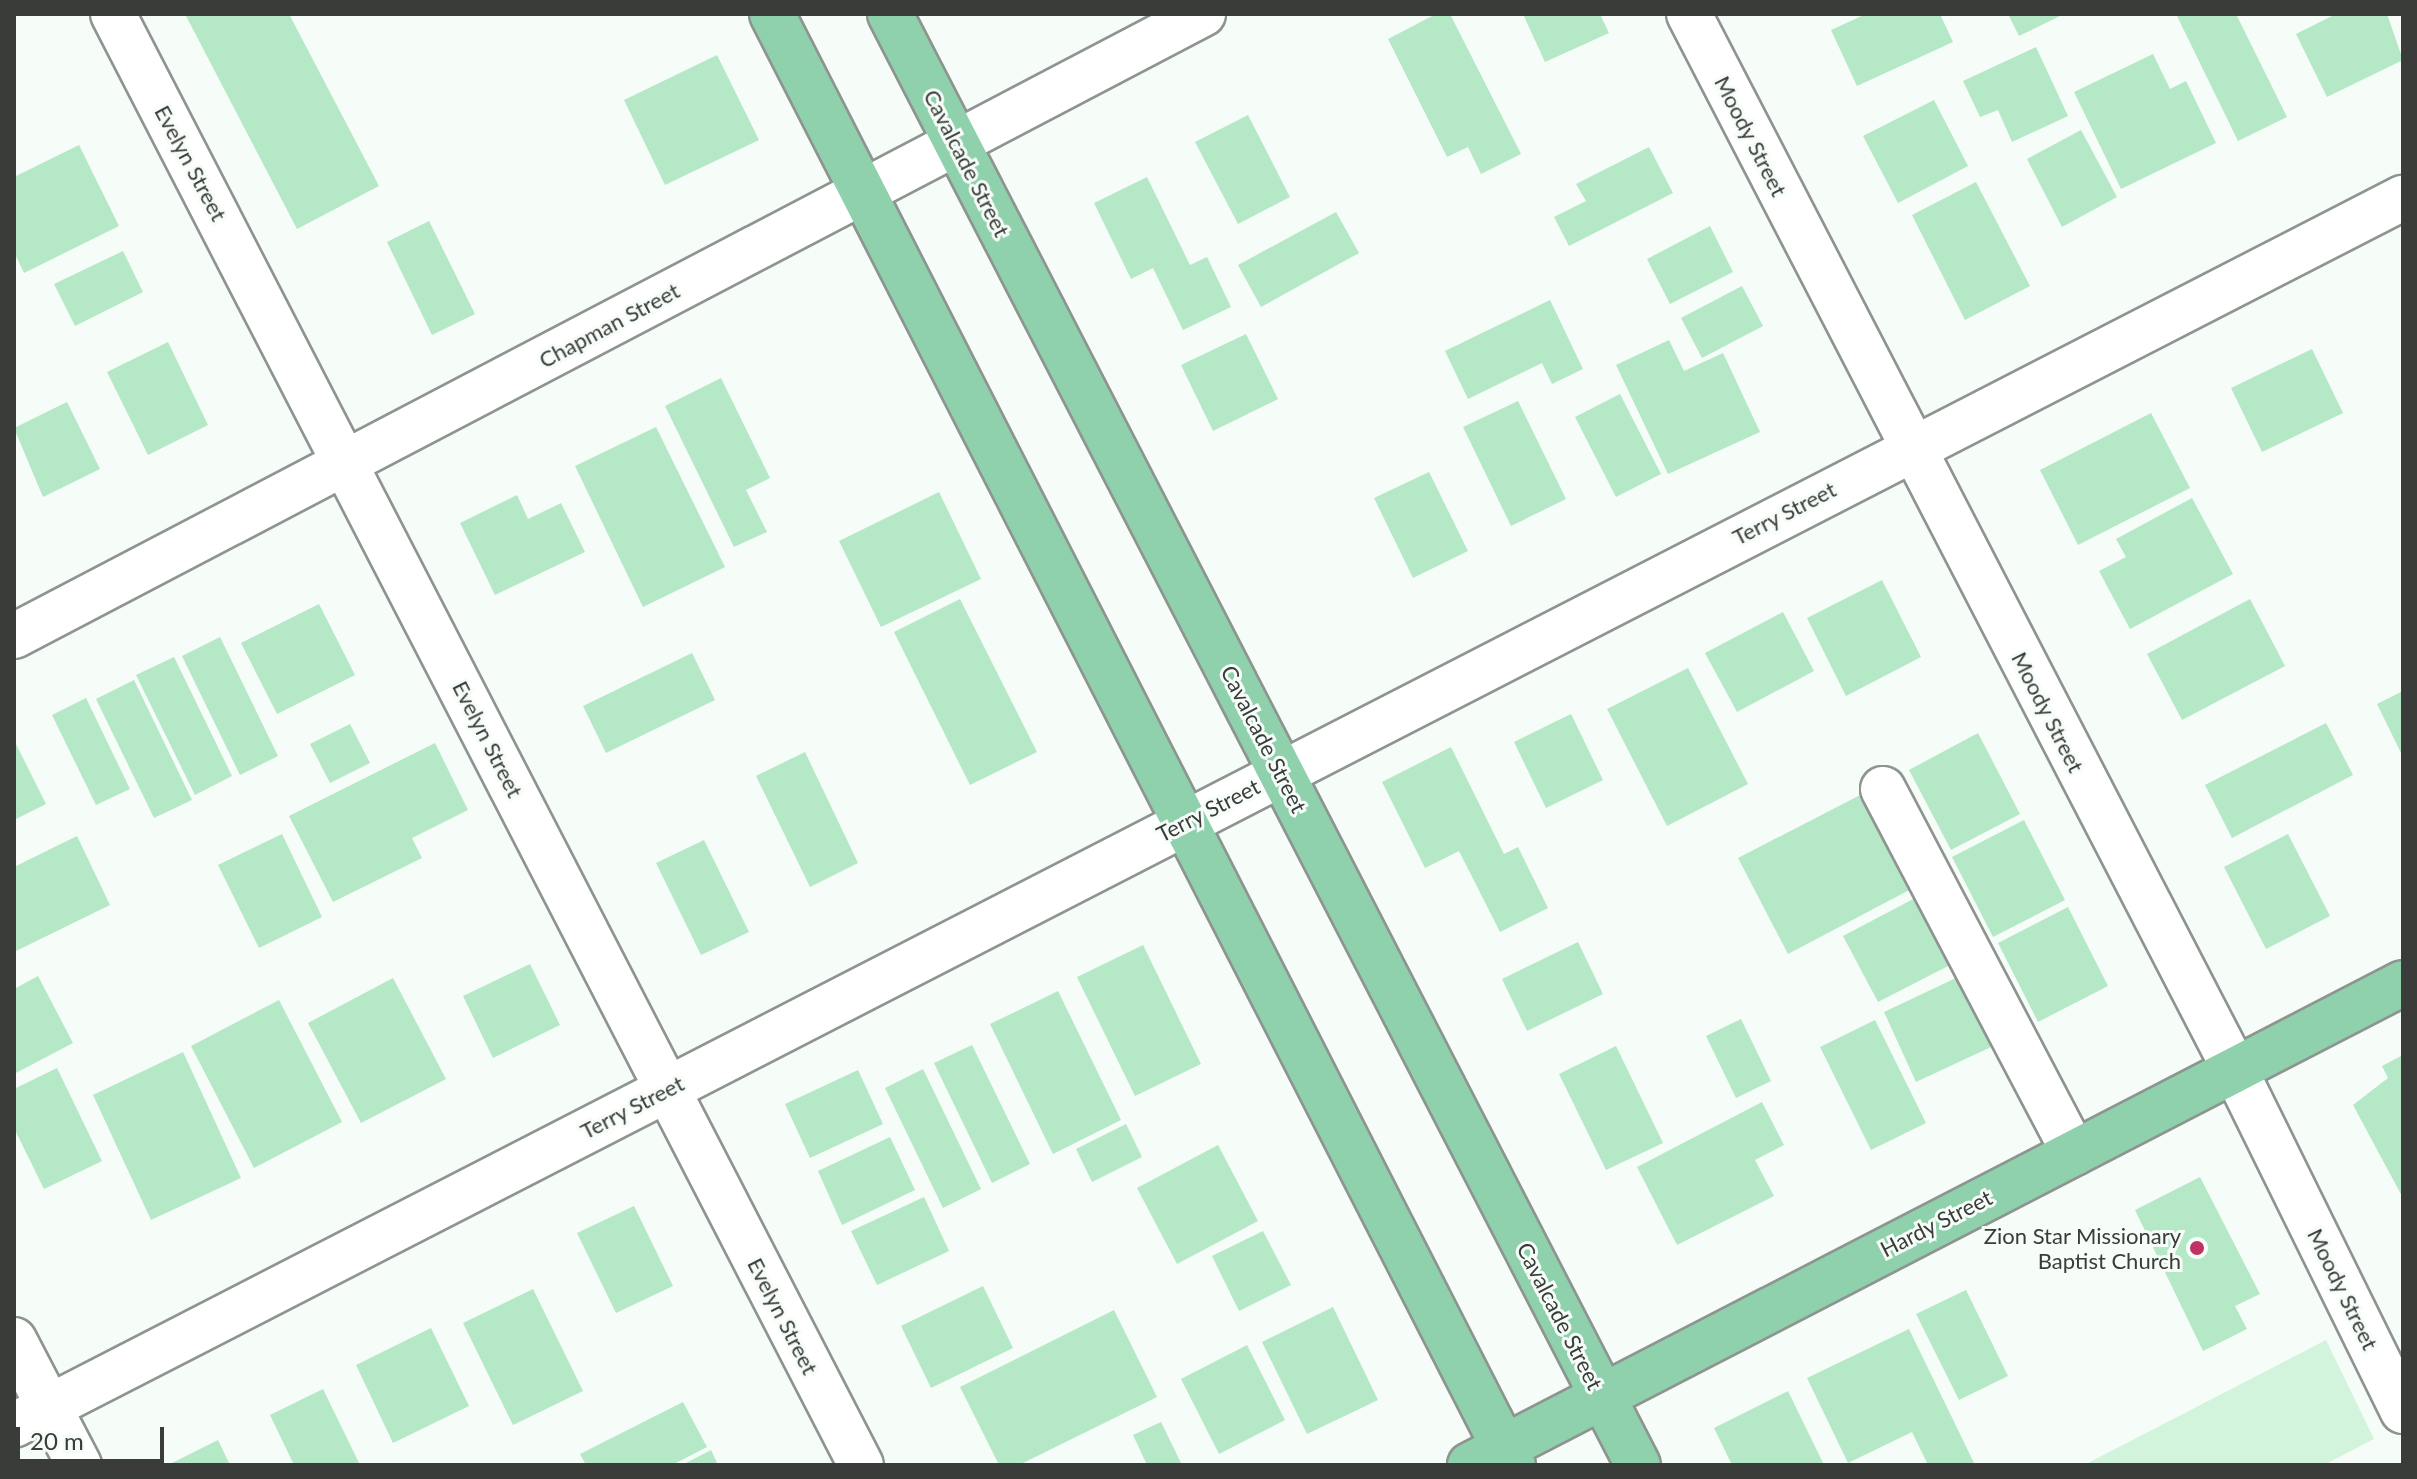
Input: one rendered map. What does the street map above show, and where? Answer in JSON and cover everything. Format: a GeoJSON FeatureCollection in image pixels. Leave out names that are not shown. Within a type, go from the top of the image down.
{"type":"FeatureCollection","features":[{"type":"Feature","properties":{"kind":"main road"},"geometry":{"type":"LineString","coordinates":[[772,14],[1184,822],[1496,1459]]}},
{"type":"Feature","properties":{"kind":"main road","name":"Cavalcade Street"},"geometry":{"type":"LineString","coordinates":[[890,14],[1638,1465]]}},
{"type":"Feature","properties":{"kind":"main road","name":"Hardy Street"},"geometry":{"type":"LineString","coordinates":[[1496,1459],[1601,1396],[2403,983]]}},
{"type":"Feature","properties":{"kind":"street","name":"Evelyn Street"},"geometry":{"type":"LineString","coordinates":[[113,14],[861,1465]]}},
{"type":"Feature","properties":{"kind":"street","name":"Chapman Street"},"geometry":{"type":"LineString","coordinates":[[14,636],[1203,14]]}},
{"type":"Feature","properties":{"kind":"street","name":"Moody Street"},"geometry":{"type":"LineString","coordinates":[[1689,14],[2235,1070],[2403,1411]]}},
{"type":"Feature","properties":{"kind":"street","name":"Terry Street"},"geometry":{"type":"LineString","coordinates":[[32,1416],[1911,448],[2403,198]]}},
{"type":"Feature","properties":{"kind":"street"},"geometry":{"type":"LineString","coordinates":[[1883,789],[2074,1153]]}},
{"type":"Feature","properties":{"kind":"street"},"geometry":{"type":"LineString","coordinates":[[14,1340],[32,1416],[79,1465]]}},
{"type":"Feature","properties":{"kind":"green space"},"geometry":{"type":"Polygon","coordinates":[[[2326,1340],[2374,1439],[2324,1465],[2084,1465],[2326,1340]]]}},
{"type":"Feature","properties":{"kind":"building"},"geometry":{"type":"Polygon","coordinates":[[[185,14],[289,14],[379,186],[297,229],[185,14]]]}},
{"type":"Feature","properties":{"kind":"building"},"geometry":{"type":"Polygon","coordinates":[[[1436,14],[1450,14],[1521,154],[1481,174],[1468,147],[1447,157],[1388,39],[1436,14]]]}},
{"type":"Feature","properties":{"kind":"building"},"geometry":{"type":"Polygon","coordinates":[[[1523,14],[1600,14],[1609,33],[1545,62],[1523,14]]]}},
{"type":"Feature","properties":{"kind":"building"},"geometry":{"type":"Polygon","coordinates":[[[1866,14],[1940,14],[1953,42],[1857,86],[1831,30],[1866,14]]]}},
{"type":"Feature","properties":{"kind":"building"},"geometry":{"type":"Polygon","coordinates":[[[2008,14],[2064,14],[2019,36],[2008,14]]]}},
{"type":"Feature","properties":{"kind":"building"},"geometry":{"type":"Polygon","coordinates":[[[2176,14],[2236,14],[2287,117],[2238,141],[2176,14]]]}},
{"type":"Feature","properties":{"kind":"building"},"geometry":{"type":"Polygon","coordinates":[[[2336,14],[2387,14],[2403,60],[2327,97],[2296,34],[2336,14]]]}},
{"type":"Feature","properties":{"kind":"building"},"geometry":{"type":"Polygon","coordinates":[[[2036,47],[2068,116],[2012,142],[1998,110],[1980,117],[1963,81],[2036,47]]]}},
{"type":"Feature","properties":{"kind":"building"},"geometry":{"type":"Polygon","coordinates":[[[2153,54],[2170,89],[2186,81],[2216,143],[2121,189],[2074,92],[2153,54]]]}},
{"type":"Feature","properties":{"kind":"building"},"geometry":{"type":"Polygon","coordinates":[[[717,55],[759,140],[665,185],[624,100],[717,55]]]}},
{"type":"Feature","properties":{"kind":"building"},"geometry":{"type":"Polygon","coordinates":[[[1934,100],[1968,166],[1898,203],[1863,136],[1934,100]]]}},
{"type":"Feature","properties":{"kind":"building"},"geometry":{"type":"Polygon","coordinates":[[[1248,115],[1290,197],[1238,224],[1195,142],[1248,115]]]}},
{"type":"Feature","properties":{"kind":"building"},"geometry":{"type":"Polygon","coordinates":[[[2081,130],[2117,197],[2062,227],[2027,159],[2081,130]]]}},
{"type":"Feature","properties":{"kind":"building"},"geometry":{"type":"Polygon","coordinates":[[[79,145],[119,226],[24,273],[14,252],[14,177],[79,145]]]}},
{"type":"Feature","properties":{"kind":"building"},"geometry":{"type":"Polygon","coordinates":[[[1649,147],[1673,193],[1569,246],[1554,217],[1586,201],[1576,184],[1649,147]]]}},
{"type":"Feature","properties":{"kind":"building"},"geometry":{"type":"Polygon","coordinates":[[[1147,177],[1190,265],[1207,257],[1231,307],[1183,330],[1153,268],[1131,279],[1094,203],[1147,177]]]}},
{"type":"Feature","properties":{"kind":"building"},"geometry":{"type":"Polygon","coordinates":[[[1976,182],[2030,286],[1965,320],[1912,215],[1976,182]]]}},
{"type":"Feature","properties":{"kind":"building"},"geometry":{"type":"Polygon","coordinates":[[[1336,212],[1359,253],[1261,307],[1238,265],[1336,212]]]}},
{"type":"Feature","properties":{"kind":"building"},"geometry":{"type":"Polygon","coordinates":[[[429,221],[475,314],[432,335],[387,242],[429,221]]]}},
{"type":"Feature","properties":{"kind":"building"},"geometry":{"type":"Polygon","coordinates":[[[1710,226],[1733,272],[1670,304],[1647,259],[1710,226]]]}},
{"type":"Feature","properties":{"kind":"building"},"geometry":{"type":"Polygon","coordinates":[[[123,251],[143,292],[75,326],[54,284],[123,251]]]}},
{"type":"Feature","properties":{"kind":"building"},"geometry":{"type":"Polygon","coordinates":[[[1742,286],[1763,326],[1702,358],[1681,318],[1742,286]]]}},
{"type":"Feature","properties":{"kind":"building"},"geometry":{"type":"Polygon","coordinates":[[[1550,300],[1583,369],[1552,384],[1542,363],[1468,399],[1445,351],[1550,300]]]}},
{"type":"Feature","properties":{"kind":"building"},"geometry":{"type":"Polygon","coordinates":[[[1246,334],[1278,399],[1213,431],[1181,365],[1246,334]]]}},
{"type":"Feature","properties":{"kind":"building"},"geometry":{"type":"Polygon","coordinates":[[[1669,340],[1684,371],[1723,353],[1760,432],[1668,474],[1616,365],[1669,340]]]}},
{"type":"Feature","properties":{"kind":"building"},"geometry":{"type":"Polygon","coordinates":[[[168,342],[208,425],[148,455],[107,372],[168,342]]]}},
{"type":"Feature","properties":{"kind":"building"},"geometry":{"type":"Polygon","coordinates":[[[2312,349],[2343,413],[2262,452],[2231,388],[2312,349]]]}},
{"type":"Feature","properties":{"kind":"building"},"geometry":{"type":"Polygon","coordinates":[[[721,378],[770,478],[746,490],[767,532],[734,547],[665,406],[721,378]]]}},
{"type":"Feature","properties":{"kind":"building"},"geometry":{"type":"Polygon","coordinates":[[[1620,394],[1661,474],[1616,497],[1575,417],[1620,394]]]}},
{"type":"Feature","properties":{"kind":"building"},"geometry":{"type":"Polygon","coordinates":[[[1518,401],[1566,499],[1511,526],[1463,427],[1518,401]]]}},
{"type":"Feature","properties":{"kind":"building"},"geometry":{"type":"Polygon","coordinates":[[[67,402],[100,469],[43,497],[14,428],[67,402]]]}},
{"type":"Feature","properties":{"kind":"building"},"geometry":{"type":"Polygon","coordinates":[[[2151,413],[2190,488],[2078,545],[2040,470],[2151,413]]]}},
{"type":"Feature","properties":{"kind":"building"},"geometry":{"type":"Polygon","coordinates":[[[656,427],[725,567],[643,607],[575,466],[656,427]]]}},
{"type":"Feature","properties":{"kind":"building"},"geometry":{"type":"Polygon","coordinates":[[[1429,472],[1468,551],[1413,578],[1374,498],[1429,472]]]}},
{"type":"Feature","properties":{"kind":"building"},"geometry":{"type":"Polygon","coordinates":[[[939,492],[981,579],[881,627],[839,541],[939,492]]]}},
{"type":"Feature","properties":{"kind":"building"},"geometry":{"type":"Polygon","coordinates":[[[517,495],[528,519],[561,503],[585,552],[495,595],[460,523],[517,495]]]}},
{"type":"Feature","properties":{"kind":"building"},"geometry":{"type":"Polygon","coordinates":[[[2192,498],[2233,574],[2130,629],[2099,571],[2126,557],[2116,539],[2192,498]]]}},
{"type":"Feature","properties":{"kind":"building"},"geometry":{"type":"Polygon","coordinates":[[[1882,580],[1921,657],[1846,696],[1807,618],[1882,580]]]}},
{"type":"Feature","properties":{"kind":"building"},"geometry":{"type":"Polygon","coordinates":[[[960,599],[1037,752],[970,785],[894,632],[960,599]]]}},
{"type":"Feature","properties":{"kind":"building"},"geometry":{"type":"Polygon","coordinates":[[[2250,599],[2285,666],[2182,720],[2147,654],[2250,599]]]}},
{"type":"Feature","properties":{"kind":"building"},"geometry":{"type":"Polygon","coordinates":[[[319,604],[355,675],[277,714],[241,643],[319,604]]]}},
{"type":"Feature","properties":{"kind":"building"},"geometry":{"type":"Polygon","coordinates":[[[1783,612],[1814,671],[1737,712],[1705,653],[1783,612]]]}},
{"type":"Feature","properties":{"kind":"building"},"geometry":{"type":"Polygon","coordinates":[[[220,637],[278,756],[240,775],[182,656],[220,637]]]}},
{"type":"Feature","properties":{"kind":"building"},"geometry":{"type":"Polygon","coordinates":[[[692,653],[715,700],[606,753],[583,706],[692,653]]]}},
{"type":"Feature","properties":{"kind":"building"},"geometry":{"type":"Polygon","coordinates":[[[174,657],[232,776],[195,795],[136,675],[174,657]]]}},
{"type":"Feature","properties":{"kind":"building"},"geometry":{"type":"Polygon","coordinates":[[[1688,668],[1748,784],[1667,826],[1607,709],[1688,668]]]}},
{"type":"Feature","properties":{"kind":"building"},"geometry":{"type":"Polygon","coordinates":[[[134,680],[192,800],[154,818],[96,699],[134,680]]]}},
{"type":"Feature","properties":{"kind":"building"},"geometry":{"type":"Polygon","coordinates":[[[2403,691],[2403,757],[2377,704],[2403,691]]]}},
{"type":"Feature","properties":{"kind":"building"},"geometry":{"type":"Polygon","coordinates":[[[86,698],[130,789],[96,805],[52,715],[86,698]]]}},
{"type":"Feature","properties":{"kind":"building"},"geometry":{"type":"Polygon","coordinates":[[[1571,714],[1603,780],[1546,808],[1514,742],[1571,714]]]}},
{"type":"Feature","properties":{"kind":"building"},"geometry":{"type":"Polygon","coordinates":[[[2326,723],[2353,775],[2232,838],[2205,785],[2326,723]]]}},
{"type":"Feature","properties":{"kind":"building"},"geometry":{"type":"Polygon","coordinates":[[[350,724],[370,763],[330,783],[310,744],[350,724]]]}},
{"type":"Feature","properties":{"kind":"building"},"geometry":{"type":"Polygon","coordinates":[[[1978,733],[2020,814],[1951,850],[1909,770],[1978,733]]]}},
{"type":"Feature","properties":{"kind":"building"},"geometry":{"type":"Polygon","coordinates":[[[14,740],[46,804],[14,820],[14,740]]]}},
{"type":"Feature","properties":{"kind":"building"},"geometry":{"type":"Polygon","coordinates":[[[435,743],[468,810],[412,838],[422,858],[333,902],[289,816],[435,743]]]}},
{"type":"Feature","properties":{"kind":"building"},"geometry":{"type":"Polygon","coordinates":[[[1451,747],[1504,854],[1518,847],[1548,908],[1500,932],[1459,851],[1425,868],[1382,782],[1451,747]]]}},
{"type":"Feature","properties":{"kind":"building"},"geometry":{"type":"Polygon","coordinates":[[[805,752],[858,863],[810,887],[756,776],[805,752]]]}},
{"type":"Feature","properties":{"kind":"building"},"geometry":{"type":"Polygon","coordinates":[[[1866,792],[1915,887],[1788,954],[1738,858],[1866,792]]]}},
{"type":"Feature","properties":{"kind":"building"},"geometry":{"type":"Polygon","coordinates":[[[2024,820],[2065,900],[1993,937],[1952,857],[2024,820]]]}},
{"type":"Feature","properties":{"kind":"building"},"geometry":{"type":"Polygon","coordinates":[[[282,834],[322,917],[259,948],[218,865],[282,834]]]}},
{"type":"Feature","properties":{"kind":"building"},"geometry":{"type":"Polygon","coordinates":[[[2288,834],[2330,916],[2266,949],[2224,867],[2288,834]]]}},
{"type":"Feature","properties":{"kind":"building"},"geometry":{"type":"Polygon","coordinates":[[[77,836],[110,905],[14,952],[14,867],[77,836]]]}},
{"type":"Feature","properties":{"kind":"building"},"geometry":{"type":"Polygon","coordinates":[[[704,840],[749,932],[701,955],[656,863],[704,840]]]}},
{"type":"Feature","properties":{"kind":"building"},"geometry":{"type":"Polygon","coordinates":[[[1917,897],[1952,964],[1878,1002],[1843,936],[1917,897]]]}},
{"type":"Feature","properties":{"kind":"building"},"geometry":{"type":"Polygon","coordinates":[[[2068,907],[2108,986],[2038,1022],[1998,943],[2068,907]]]}},
{"type":"Feature","properties":{"kind":"building"},"geometry":{"type":"Polygon","coordinates":[[[1578,942],[1603,994],[1527,1031],[1502,979],[1578,942]]]}},
{"type":"Feature","properties":{"kind":"building"},"geometry":{"type":"Polygon","coordinates":[[[1143,945],[1201,1064],[1135,1096],[1077,977],[1143,945]]]}},
{"type":"Feature","properties":{"kind":"building"},"geometry":{"type":"Polygon","coordinates":[[[530,964],[560,1025],[493,1058],[463,996],[530,964]]]}},
{"type":"Feature","properties":{"kind":"building"},"geometry":{"type":"Polygon","coordinates":[[[38,976],[73,1043],[14,1074],[14,989],[38,976]]]}},
{"type":"Feature","properties":{"kind":"building"},"geometry":{"type":"Polygon","coordinates":[[[1958,977],[1991,1047],[1916,1082],[1884,1012],[1958,977]]]}},
{"type":"Feature","properties":{"kind":"building"},"geometry":{"type":"Polygon","coordinates":[[[393,978],[446,1079],[361,1123],[308,1023],[393,978]]]}},
{"type":"Feature","properties":{"kind":"building"},"geometry":{"type":"Polygon","coordinates":[[[1058,991],[1121,1120],[1053,1154],[990,1024],[1058,991]]]}},
{"type":"Feature","properties":{"kind":"building"},"geometry":{"type":"Polygon","coordinates":[[[279,1000],[342,1122],[254,1168],[191,1046],[279,1000]]]}},
{"type":"Feature","properties":{"kind":"building"},"geometry":{"type":"Polygon","coordinates":[[[1741,1019],[1771,1081],[1736,1098],[1706,1036],[1741,1019]]]}},
{"type":"Feature","properties":{"kind":"building"},"geometry":{"type":"Polygon","coordinates":[[[1875,1020],[1926,1123],[1871,1150],[1820,1047],[1875,1020]]]}},
{"type":"Feature","properties":{"kind":"building"},"geometry":{"type":"Polygon","coordinates":[[[972,1045],[1030,1164],[992,1183],[934,1063],[972,1045]]]}},
{"type":"Feature","properties":{"kind":"building"},"geometry":{"type":"Polygon","coordinates":[[[1616,1046],[1663,1143],[1606,1170],[1559,1074],[1616,1046]]]}},
{"type":"Feature","properties":{"kind":"building"},"geometry":{"type":"Polygon","coordinates":[[[183,1052],[241,1178],[151,1220],[93,1095],[183,1052]]]}},
{"type":"Feature","properties":{"kind":"building"},"geometry":{"type":"Polygon","coordinates":[[[2403,1055],[2403,1198],[2353,1105],[2388,1078],[2382,1066],[2403,1055]]]}},
{"type":"Feature","properties":{"kind":"building"},"geometry":{"type":"Polygon","coordinates":[[[57,1068],[102,1161],[44,1189],[14,1128],[14,1089],[57,1068]]]}},
{"type":"Feature","properties":{"kind":"building"},"geometry":{"type":"Polygon","coordinates":[[[923,1069],[981,1189],[943,1208],[885,1088],[923,1069]]]}},
{"type":"Feature","properties":{"kind":"building"},"geometry":{"type":"Polygon","coordinates":[[[858,1070],[883,1124],[810,1158],[785,1104],[858,1070]]]}},
{"type":"Feature","properties":{"kind":"building"},"geometry":{"type":"Polygon","coordinates":[[[1762,1102],[1784,1145],[1755,1160],[1774,1196],[1677,1245],[1637,1167],[1762,1102]]]}},
{"type":"Feature","properties":{"kind":"building"},"geometry":{"type":"Polygon","coordinates":[[[1126,1124],[1142,1157],[1092,1182],[1076,1149],[1126,1124]]]}},
{"type":"Feature","properties":{"kind":"building"},"geometry":{"type":"Polygon","coordinates":[[[890,1137],[915,1190],[842,1225],[818,1171],[890,1137]]]}},
{"type":"Feature","properties":{"kind":"building"},"geometry":{"type":"Polygon","coordinates":[[[1218,1145],[1258,1221],[1177,1264],[1137,1188],[1218,1145]]]}},
{"type":"Feature","properties":{"kind":"building"},"geometry":{"type":"Polygon","coordinates":[[[2200,1177],[2260,1294],[2235,1306],[2247,1329],[2203,1351],[2135,1210],[2200,1177]]]}},
{"type":"Feature","properties":{"kind":"building"},"geometry":{"type":"Polygon","coordinates":[[[924,1197],[949,1251],[877,1285],[851,1231],[924,1197]]]}},
{"type":"Feature","properties":{"kind":"building"},"geometry":{"type":"Polygon","coordinates":[[[634,1206],[673,1286],[616,1313],[577,1233],[634,1206]]]}},
{"type":"Feature","properties":{"kind":"building"},"geometry":{"type":"Polygon","coordinates":[[[1263,1231],[1291,1285],[1239,1311],[1212,1256],[1263,1231]]]}},
{"type":"Feature","properties":{"kind":"building"},"geometry":{"type":"Polygon","coordinates":[[[983,1286],[1013,1348],[931,1388],[901,1326],[983,1286]]]}},
{"type":"Feature","properties":{"kind":"building"},"geometry":{"type":"Polygon","coordinates":[[[533,1289],[583,1391],[513,1425],[463,1323],[533,1289]]]}},
{"type":"Feature","properties":{"kind":"building"},"geometry":{"type":"Polygon","coordinates":[[[1966,1290],[2008,1376],[1959,1400],[1916,1314],[1966,1290]]]}},
{"type":"Feature","properties":{"kind":"building"},"geometry":{"type":"Polygon","coordinates":[[[1333,1307],[1378,1400],[1307,1434],[1262,1342],[1333,1307]]]}},
{"type":"Feature","properties":{"kind":"building"},"geometry":{"type":"Polygon","coordinates":[[[1114,1310],[1157,1397],[1019,1465],[999,1465],[960,1387],[1114,1310]]]}},
{"type":"Feature","properties":{"kind":"building"},"geometry":{"type":"Polygon","coordinates":[[[431,1328],[469,1406],[393,1443],[356,1365],[431,1328]]]}},
{"type":"Feature","properties":{"kind":"building"},"geometry":{"type":"Polygon","coordinates":[[[1909,1329],[1975,1465],[1928,1465],[1912,1432],[1848,1463],[1807,1378],[1909,1329]]]}},
{"type":"Feature","properties":{"kind":"building"},"geometry":{"type":"Polygon","coordinates":[[[1247,1345],[1285,1420],[1219,1454],[1181,1379],[1247,1345]]]}},
{"type":"Feature","properties":{"kind":"building"},"geometry":{"type":"Polygon","coordinates":[[[323,1389],[360,1465],[294,1465],[270,1415],[323,1389]]]}},
{"type":"Feature","properties":{"kind":"building"},"geometry":{"type":"Polygon","coordinates":[[[1788,1391],[1824,1465],[1732,1465],[1714,1428],[1788,1391]]]}},
{"type":"Feature","properties":{"kind":"building"},"geometry":{"type":"Polygon","coordinates":[[[683,1402],[707,1447],[672,1465],[586,1465],[580,1454],[683,1402]]]}},
{"type":"Feature","properties":{"kind":"building"},"geometry":{"type":"Polygon","coordinates":[[[1161,1422],[1182,1465],[1147,1465],[1133,1435],[1161,1422]]]}},
{"type":"Feature","properties":{"kind":"building"},"geometry":{"type":"Polygon","coordinates":[[[218,1440],[230,1465],[168,1465],[218,1440]]]}},
{"type":"Feature","properties":{"kind":"building"},"geometry":{"type":"Polygon","coordinates":[[[711,1450],[718,1465],[682,1465],[711,1450]]]}},
{"type":"Feature","properties":{"kind":"place","name":"Zion Star Missionary Baptist Church"},"geometry":{"type":"Point","coordinates":[2197,1248]}}]}
